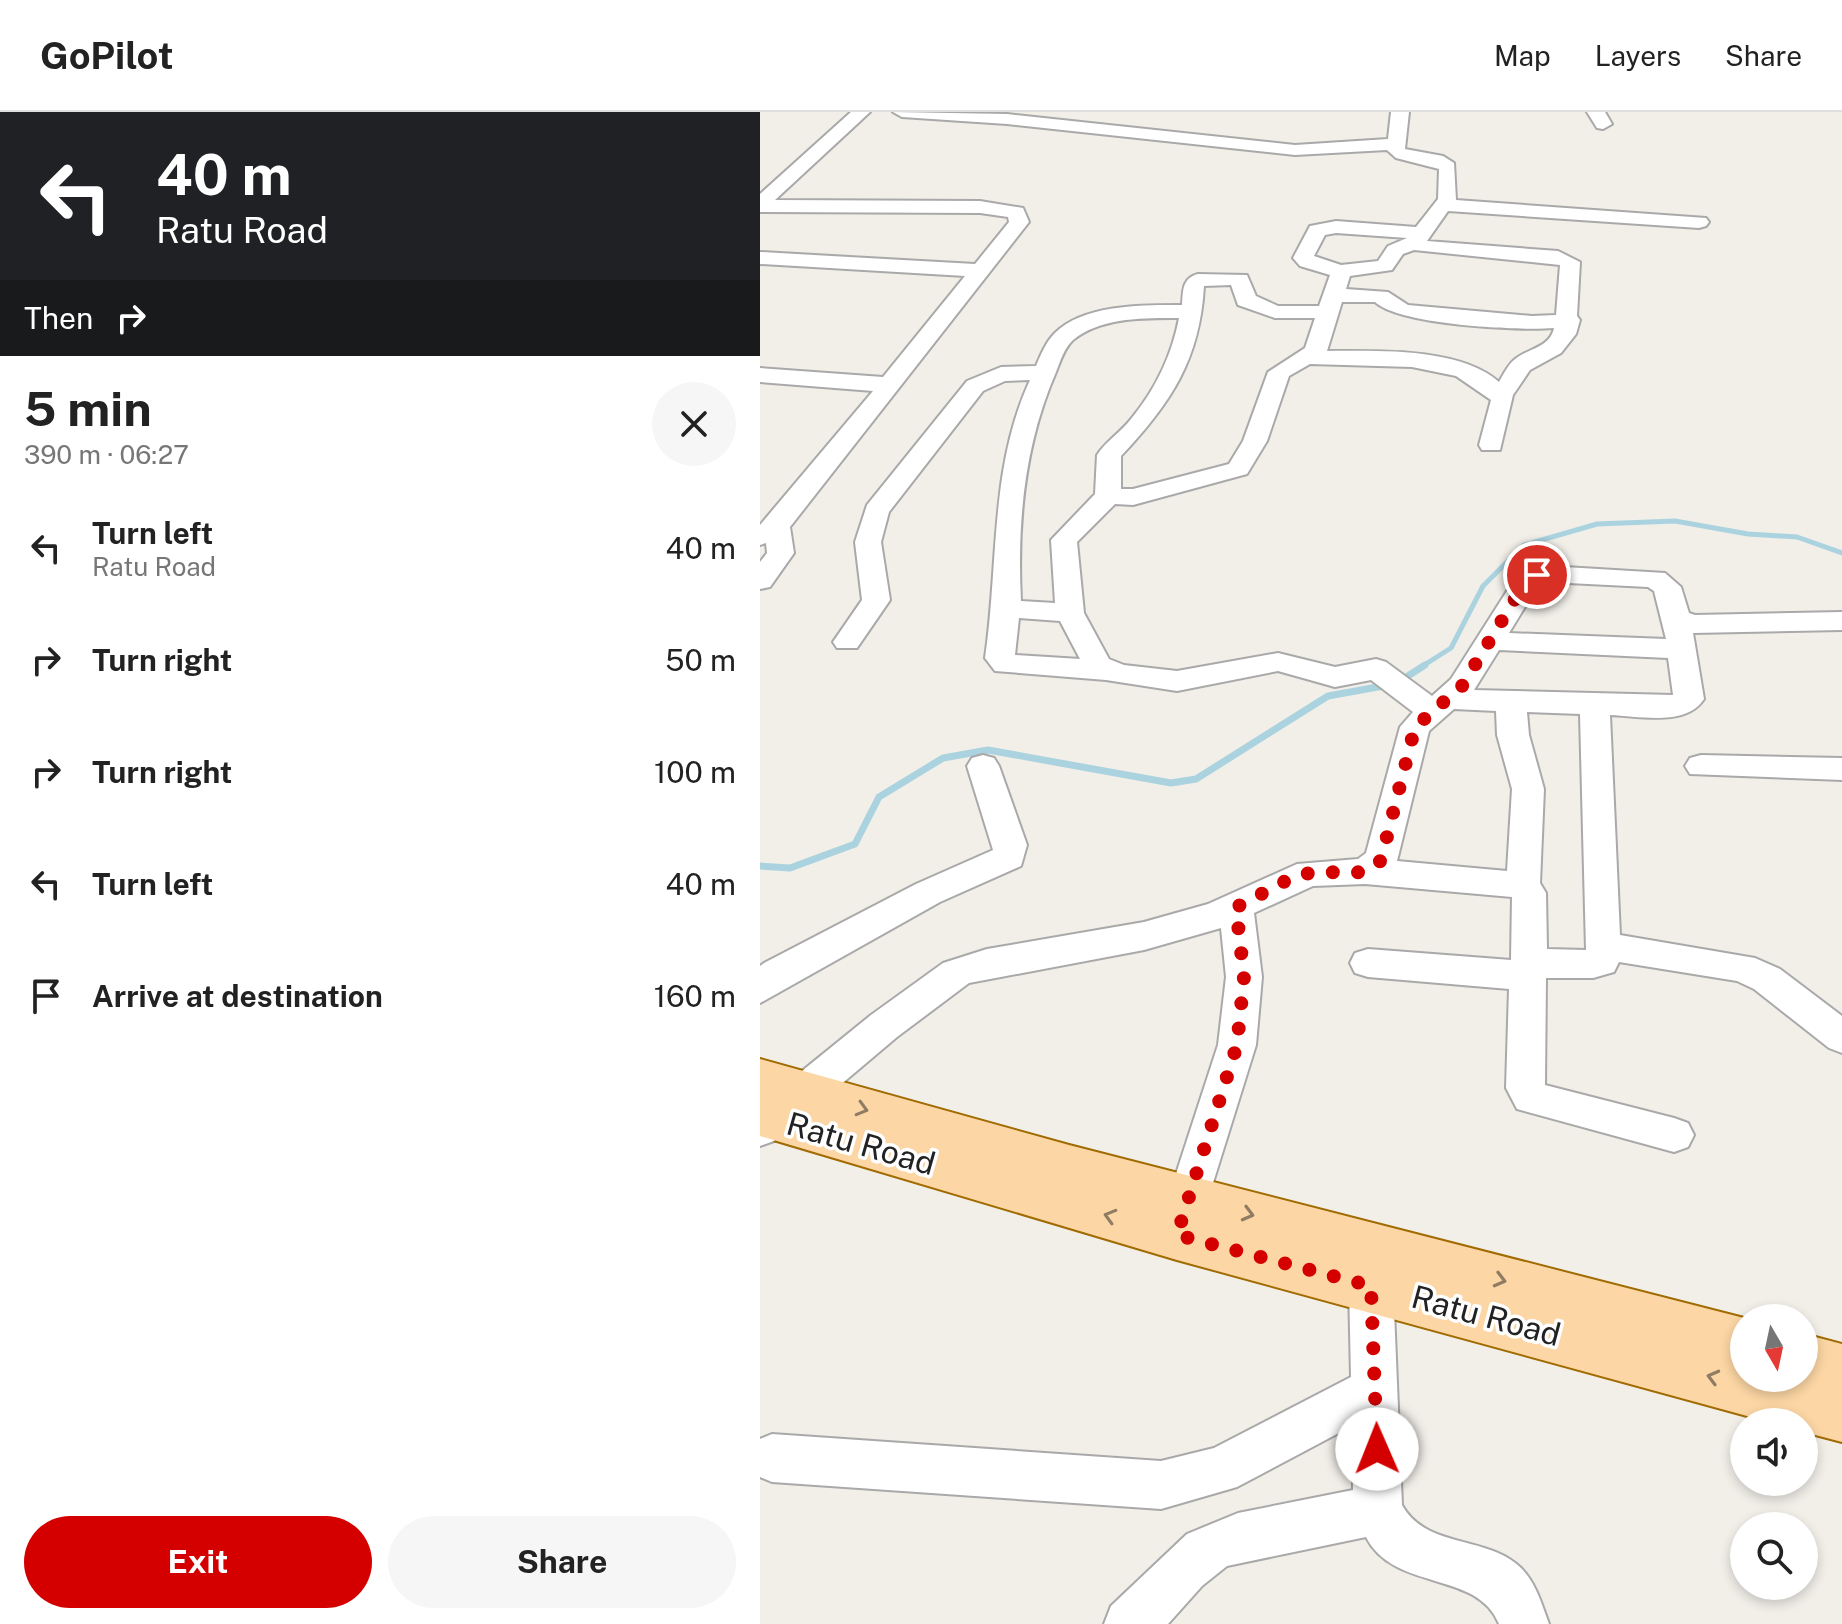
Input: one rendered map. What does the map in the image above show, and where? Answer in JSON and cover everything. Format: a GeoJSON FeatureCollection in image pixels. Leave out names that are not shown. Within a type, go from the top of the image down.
{"type":"FeatureCollection","features":[{"type":"Feature","properties":{"kind":"main road","name":"Ratu Road"},"geometry":{"type":"LineString","coordinates":[[771,1107],[1183,1217],[1730,1343]]}},
{"type":"Feature","properties":{"kind":"main road","name":"Ratu Road"},"geometry":{"type":"LineString","coordinates":[[1183,1217],[1371,1286],[1842,1412]]}},
{"type":"Feature","properties":{"kind":"main road"},"geometry":{"type":"LineString","coordinates":[[1818,1367],[1842,1373]]}},
{"type":"Feature","properties":{"kind":"street"},"geometry":{"type":"LineString","coordinates":[[760,205],[861,112]]}},
{"type":"Feature","properties":{"kind":"street"},"geometry":{"type":"LineString","coordinates":[[902,112],[998,118],[1295,150],[1395,144]]}},
{"type":"Feature","properties":{"kind":"street"},"geometry":{"type":"LineString","coordinates":[[1400,112],[1395,144],[1400,154],[1446,164],[1449,193],[1444,205],[1418,237],[1395,250],[1385,266],[1340,271],[1311,264],[1303,258],[1320,228],[1418,237]]}},
{"type":"Feature","properties":{"kind":"street"},"geometry":{"type":"LineString","coordinates":[[760,205],[855,209],[980,207],[1016,212],[1019,222],[891,385],[769,532],[781,553],[760,581]]}},
{"type":"Feature","properties":{"kind":"street"},"geometry":{"type":"LineString","coordinates":[[1444,205],[1699,222]]}},
{"type":"Feature","properties":{"kind":"street"},"geometry":{"type":"LineString","coordinates":[[1418,237],[1425,248],[1566,258],[1571,269],[1569,320],[1561,342],[1522,365],[1501,395]]}},
{"type":"Feature","properties":{"kind":"street"},"geometry":{"type":"LineString","coordinates":[[760,258],[982,271]]}},
{"type":"Feature","properties":{"kind":"street"},"geometry":{"type":"LineString","coordinates":[[1108,496],[1133,497],[1238,469],[1255,441],[1279,372],[1308,357],[1319,345],[1340,271]]}},
{"type":"Feature","properties":{"kind":"street"},"geometry":{"type":"LineString","coordinates":[[1106,670],[1092,657],[1070,613],[1064,540],[1108,496],[1109,455],[1142,422],[1171,376],[1193,324],[1194,285],[1198,280],[1240,279],[1246,300],[1266,310],[1381,296],[1393,307],[1407,311],[1517,322],[1569,320]]}},
{"type":"Feature","properties":{"kind":"street"},"geometry":{"type":"LineString","coordinates":[[1193,312],[1142,312],[1078,328],[1059,341],[1027,408],[1004,564],[1007,604],[1000,658],[1005,664],[1106,670],[1177,681],[1278,662],[1335,677],[1376,669],[1419,695],[1659,709],[1684,704],[1689,699],[1680,634],[1667,587],[1655,579],[1537,575],[1523,586],[1462,686],[1419,695]]}},
{"type":"Feature","properties":{"kind":"street"},"geometry":{"type":"LineString","coordinates":[[1308,357],[1432,364],[1472,374],[1501,395],[1503,401],[1491,445]]}},
{"type":"Feature","properties":{"kind":"street"},"geometry":{"type":"LineString","coordinates":[[847,642],[876,600],[877,587],[868,542],[876,511],[975,386],[1001,374],[1044,372]]}},
{"type":"Feature","properties":{"kind":"street"},"geometry":{"type":"LineString","coordinates":[[760,375],[891,385]]}},
{"type":"Feature","properties":{"kind":"street"},"geometry":{"type":"LineString","coordinates":[[1007,604],[1011,609],[1021,611],[1070,613]]}},
{"type":"Feature","properties":{"kind":"street"},"geometry":{"type":"LineString","coordinates":[[1490,641],[1680,634],[1693,624],[1842,621]]}},
{"type":"Feature","properties":{"kind":"street"},"geometry":{"type":"LineString","coordinates":[[1365,871],[1381,860],[1404,760],[1415,727],[1419,695]]}},
{"type":"Feature","properties":{"kind":"street"},"geometry":{"type":"LineString","coordinates":[[1511,702],[1513,735],[1528,789],[1523,885],[1529,893],[1530,907],[1523,1079],[1531,1097],[1674,1135]]}},
{"type":"Feature","properties":{"kind":"street"},"geometry":{"type":"LineString","coordinates":[[1368,963],[1528,970],[1601,962],[1604,946],[1598,856],[1595,706]]}},
{"type":"Feature","properties":{"kind":"street"},"geometry":{"type":"LineString","coordinates":[[760,988],[777,973],[914,900],[1009,857],[1010,845],[983,766]]}},
{"type":"Feature","properties":{"kind":"street"},"geometry":{"type":"LineString","coordinates":[[1701,766],[1842,769]]}},
{"type":"Feature","properties":{"kind":"street"},"geometry":{"type":"LineString","coordinates":[[771,1107],[956,973],[987,963],[1144,936],[1236,907],[1309,873],[1365,871],[1523,885]]}},
{"type":"Feature","properties":{"kind":"street"},"geometry":{"type":"LineString","coordinates":[[1183,1217],[1237,1045],[1244,977],[1236,907]]}},
{"type":"Feature","properties":{"kind":"street"},"geometry":{"type":"LineString","coordinates":[[1604,946],[1742,968],[1767,979],[1842,1037]]}},
{"type":"Feature","properties":{"kind":"street"},"geometry":{"type":"LineString","coordinates":[[1371,1286],[1378,1510],[1394,1537],[1419,1551],[1474,1567],[1503,1582],[1520,1608],[1524,1624]]}},
{"type":"Feature","properties":{"kind":"street"},"geometry":{"type":"LineString","coordinates":[[772,1458],[1161,1485],[1220,1470],[1376,1389]]}},
{"type":"Feature","properties":{"kind":"street"},"geometry":{"type":"LineString","coordinates":[[1129,1624],[1143,1615],[1205,1550],[1242,1537],[1378,1510]]}},
{"type":"Feature","properties":{"kind":"waterway"},"geometry":{"type":"LineString","coordinates":[[1421,667],[1451,648],[1483,586],[1524,545],[1597,524],[1675,521],[1748,534],[1797,537],[1842,553]]}},
{"type":"Feature","properties":{"kind":"waterway"},"geometry":{"type":"LineString","coordinates":[[1400,681],[1425,665]]}},
{"type":"Feature","properties":{"kind":"waterway"},"geometry":{"type":"LineString","coordinates":[[760,866],[790,868],[855,844],[879,797],[943,758],[988,750],[1171,783],[1196,779],[1328,696],[1389,685]]}},
{"type":"Feature","properties":{"kind":"route"},"geometry":{"type":"LineString","coordinates":[[1377,1449],[1371,1286],[1177,1235],[1237,1045],[1244,977],[1236,907],[1286,881],[1309,873],[1354,873],[1375,867],[1381,860],[1404,760],[1415,727],[1462,686],[1523,586],[1529,578],[1537,575]]}}]}
